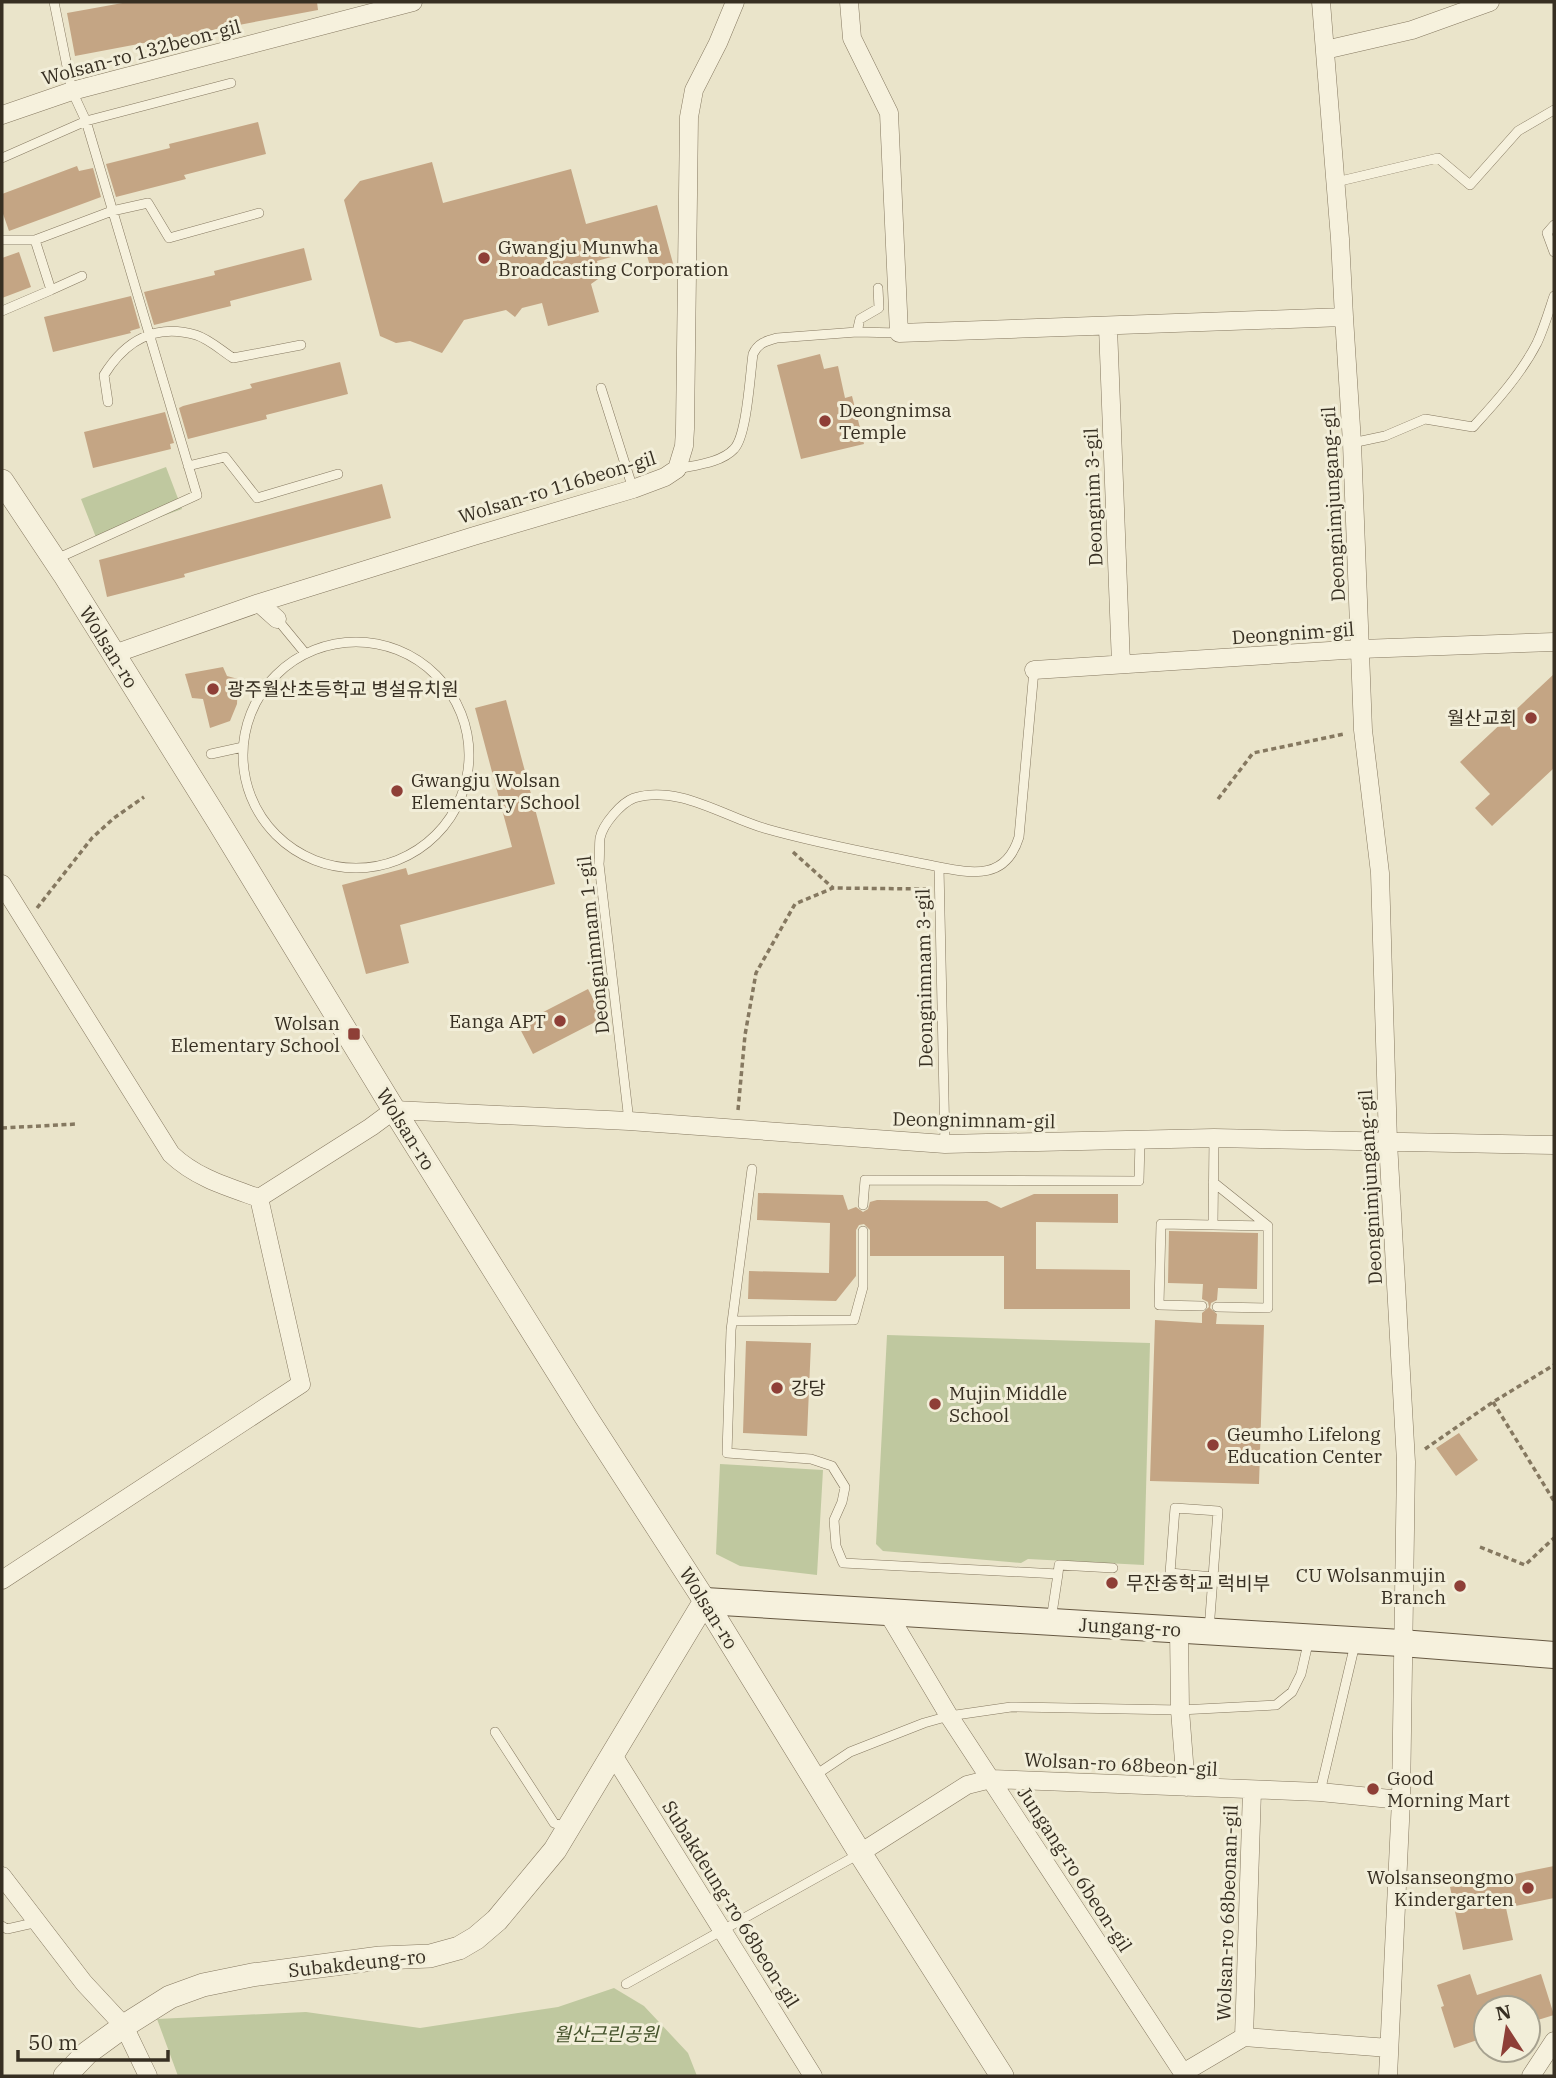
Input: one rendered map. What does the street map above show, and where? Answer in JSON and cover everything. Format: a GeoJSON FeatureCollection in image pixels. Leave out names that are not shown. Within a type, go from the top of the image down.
{"type":"FeatureCollection","features":[{"type":"Feature","properties":{"kind":"main road","name":"Jungang-ro"},"geometry":{"type":"LineString","coordinates":[[705,1601],[1309,1637],[1554,1655]]}},
{"type":"Feature","properties":{"kind":"street","name":"Wolsan-ro 132beon-gil"},"geometry":{"type":"LineString","coordinates":[[2,115],[72,91],[413,2]]}},
{"type":"Feature","properties":{"kind":"street","name":"Wolsan-ro 116beon-gil"},"geometry":{"type":"LineString","coordinates":[[114,654],[259,603],[633,489],[665,477],[677,469],[684,446],[685,429],[690,110],[694,90],[735,2]]}},
{"type":"Feature","properties":{"kind":"street"},"geometry":{"type":"LineString","coordinates":[[849,2],[852,38],[888,113],[899,333],[1344,317]]}},
{"type":"Feature","properties":{"kind":"street","name":"Deongnimjungang-gil"},"geometry":{"type":"LineString","coordinates":[[1321,2],[1336,182],[1352,443],[1363,730],[1380,873],[1388,1142],[1406,1462],[1401,1643],[1401,1800],[1388,2076]]}},
{"type":"Feature","properties":{"kind":"street"},"geometry":{"type":"LineString","coordinates":[[1325,50],[1412,30],[1490,2]]}},
{"type":"Feature","properties":{"kind":"street","name":"Deongnim 3-gil"},"geometry":{"type":"LineString","coordinates":[[1108,327],[1121,664]]}},
{"type":"Feature","properties":{"kind":"street","name":"Wolsan-ro"},"geometry":{"type":"LineString","coordinates":[[2,481],[114,654],[394,1110],[1002,2076]]}},
{"type":"Feature","properties":{"kind":"street"},"geometry":{"type":"LineString","coordinates":[[259,603],[277,618]]}},
{"type":"Feature","properties":{"kind":"street","name":"Deongnim-gil"},"geometry":{"type":"LineString","coordinates":[[1034,670],[1361,649],[1554,642]]}},
{"type":"Feature","properties":{"kind":"street"},"geometry":{"type":"LineString","coordinates":[[2,884],[171,1154],[187,1168],[211,1181],[260,1198]]}},
{"type":"Feature","properties":{"kind":"street"},"geometry":{"type":"LineString","coordinates":[[260,1198],[371,1128],[394,1110]]}},
{"type":"Feature","properties":{"kind":"street","name":"Deongnimnam-gil"},"geometry":{"type":"LineString","coordinates":[[394,1110],[629,1121],[945,1144],[1214,1138],[1554,1145]]}},
{"type":"Feature","properties":{"kind":"street"},"geometry":{"type":"LineString","coordinates":[[2,1580],[302,1384],[260,1198]]}},
{"type":"Feature","properties":{"kind":"street","name":"Subakdeung-ro"},"geometry":{"type":"LineString","coordinates":[[65,2076],[87,2053],[124,2026],[170,1997],[202,1986],[252,1975],[380,1958],[430,1956],[458,1948],[476,1937],[496,1920],[547,1860],[569,1828],[705,1601]]}},
{"type":"Feature","properties":{"kind":"street","name":"Jungang-ro 6beon-gil"},"geometry":{"type":"LineString","coordinates":[[887,1612],[949,1716],[1184,2074]]}},
{"type":"Feature","properties":{"kind":"street"},"geometry":{"type":"LineString","coordinates":[[1179,1630],[1180,1710],[1186,1787]]}},
{"type":"Feature","properties":{"kind":"street","name":"Subakdeung-ro 68beon-gil"},"geometry":{"type":"LineString","coordinates":[[613,1755],[813,2076]]}},
{"type":"Feature","properties":{"kind":"street","name":"Wolsan-ro 68beon-gil"},"geometry":{"type":"LineString","coordinates":[[860,1853],[967,1786],[991,1779],[1320,1793],[1401,1800]]}},
{"type":"Feature","properties":{"kind":"street","name":"Wolsan-ro 68beonan-gil"},"geometry":{"type":"LineString","coordinates":[[1244,2037],[1252,1791]]}},
{"type":"Feature","properties":{"kind":"street"},"geometry":{"type":"LineString","coordinates":[[2,1876],[84,1983],[124,2026],[148,2076]]}},
{"type":"Feature","properties":{"kind":"street"},"geometry":{"type":"LineString","coordinates":[[1184,2074],[1244,2037],[1389,2048]]}},
{"type":"Feature","properties":{"kind":"street"},"geometry":{"type":"LineString","coordinates":[[1531,2076],[1554,2041]]}},
{"type":"Feature","properties":{"kind":"lane"},"geometry":{"type":"LineString","coordinates":[[54,2],[72,91],[86,121],[197,495],[54,560]]}},
{"type":"Feature","properties":{"kind":"lane"},"geometry":{"type":"LineString","coordinates":[[2,158],[86,121],[231,83]]}},
{"type":"Feature","properties":{"kind":"lane"},"geometry":{"type":"LineString","coordinates":[[1336,182],[1438,158],[1470,185],[1518,131],[1554,110]]}},
{"type":"Feature","properties":{"kind":"lane"},"geometry":{"type":"LineString","coordinates":[[2,240],[35,240],[113,212],[148,203],[169,238],[259,214]]}},
{"type":"Feature","properties":{"kind":"lane"},"geometry":{"type":"LineString","coordinates":[[1554,225],[1547,233],[1554,252]]}},
{"type":"Feature","properties":{"kind":"lane"},"geometry":{"type":"LineString","coordinates":[[35,240],[51,290]]}},
{"type":"Feature","properties":{"kind":"lane"},"geometry":{"type":"LineString","coordinates":[[2,310],[82,276]]}},
{"type":"Feature","properties":{"kind":"lane"},"geometry":{"type":"LineString","coordinates":[[857,332],[860,318],[879,308],[878,288]]}},
{"type":"Feature","properties":{"kind":"lane"},"geometry":{"type":"LineString","coordinates":[[1352,443],[1385,436],[1425,419],[1473,427],[1493,406],[1526,361],[1538,341],[1554,296]]}},
{"type":"Feature","properties":{"kind":"lane"},"geometry":{"type":"LineString","coordinates":[[108,402],[104,375],[116,356],[149,334],[170,331],[198,335],[233,358],[301,345]]}},
{"type":"Feature","properties":{"kind":"lane"},"geometry":{"type":"LineString","coordinates":[[677,469],[724,456],[735,449],[742,436],[756,347],[777,338],[857,332],[899,333]]}},
{"type":"Feature","properties":{"kind":"lane"},"geometry":{"type":"LineString","coordinates":[[601,388],[633,489]]}},
{"type":"Feature","properties":{"kind":"lane"},"geometry":{"type":"LineString","coordinates":[[188,467],[225,457],[257,498],[338,474]]}},
{"type":"Feature","properties":{"kind":"lane"},"geometry":{"type":"LineString","coordinates":[[277,618],[304,653]]}},
{"type":"Feature","properties":{"kind":"lane"},"geometry":{"type":"LineString","coordinates":[[341,642],[380,643],[415,658],[444,683],[463,716],[470,754],[464,791],[446,825],[417,851],[382,865],[345,868],[310,859],[279,839],[256,810],[244,776],[243,747],[254,704],[275,674],[304,653],[341,642]]}},
{"type":"Feature","properties":{"kind":"lane","name":"Deongnimnam 3-gil"},"geometry":{"type":"LineString","coordinates":[[945,1144],[939,867],[973,873],[1003,864],[1015,851],[1019,837],[1034,670]]}},
{"type":"Feature","properties":{"kind":"lane"},"geometry":{"type":"LineString","coordinates":[[211,754],[243,747]]}},
{"type":"Feature","properties":{"kind":"lane","name":"Deongnimnam 1-gil"},"geometry":{"type":"LineString","coordinates":[[629,1121],[599,864],[600,836],[624,804],[634,798],[670,796],[697,803],[765,829],[939,867]]}},
{"type":"Feature","properties":{"kind":"lane"},"geometry":{"type":"LineString","coordinates":[[1213,1225],[1214,1138]]}},
{"type":"Feature","properties":{"kind":"lane"},"geometry":{"type":"LineString","coordinates":[[863,1205],[865,1180],[1139,1181],[1140,1140]]}},
{"type":"Feature","properties":{"kind":"lane"},"geometry":{"type":"LineString","coordinates":[[752,1169],[732,1321],[727,1453],[811,1459],[832,1466],[845,1487],[842,1503],[834,1520],[836,1546],[844,1563],[1058,1574]]}},
{"type":"Feature","properties":{"kind":"lane"},"geometry":{"type":"LineString","coordinates":[[1213,1182],[1268,1226]]}},
{"type":"Feature","properties":{"kind":"lane"},"geometry":{"type":"LineString","coordinates":[[1202,1306],[1159,1305],[1161,1224],[1268,1226]]}},
{"type":"Feature","properties":{"kind":"lane"},"geometry":{"type":"LineString","coordinates":[[1217,1307],[1268,1308],[1268,1226]]}},
{"type":"Feature","properties":{"kind":"lane"},"geometry":{"type":"LineString","coordinates":[[732,1321],[854,1321],[863,1287],[863,1231]]}},
{"type":"Feature","properties":{"kind":"lane"},"geometry":{"type":"LineString","coordinates":[[1208,1631],[1213,1577],[1218,1511],[1175,1508],[1170,1573],[1213,1577]]}},
{"type":"Feature","properties":{"kind":"lane"},"geometry":{"type":"LineString","coordinates":[[1051,1622],[1059,1565],[1113,1568]]}},
{"type":"Feature","properties":{"kind":"lane"},"geometry":{"type":"LineString","coordinates":[[814,1776],[850,1752],[923,1723],[949,1716],[1011,1707],[1180,1710],[1276,1705],[1293,1692],[1301,1674],[1309,1637]]}},
{"type":"Feature","properties":{"kind":"lane"},"geometry":{"type":"LineString","coordinates":[[1320,1793],[1356,1640]]}},
{"type":"Feature","properties":{"kind":"lane"},"geometry":{"type":"LineString","coordinates":[[495,1731],[554,1823],[569,1828]]}},
{"type":"Feature","properties":{"kind":"lane"},"geometry":{"type":"LineString","coordinates":[[626,1984],[860,1853]]}},
{"type":"Feature","properties":{"kind":"lane"},"geometry":{"type":"LineString","coordinates":[[2,1926],[7,1929],[37,1922]]}},
{"type":"Feature","properties":{"kind":"path"},"geometry":{"type":"LineString","coordinates":[[1218,799],[1253,753],[1363,730]]}},
{"type":"Feature","properties":{"kind":"path"},"geometry":{"type":"LineString","coordinates":[[24,920],[34,912],[92,838],[144,797]]}},
{"type":"Feature","properties":{"kind":"path"},"geometry":{"type":"LineString","coordinates":[[765,829],[833,888]]}},
{"type":"Feature","properties":{"kind":"path"},"geometry":{"type":"LineString","coordinates":[[737,1129],[745,1035],[756,973],[795,904],[833,888],[939,889]]}},
{"type":"Feature","properties":{"kind":"path"},"geometry":{"type":"LineString","coordinates":[[2,1128],[77,1124]]}},
{"type":"Feature","properties":{"kind":"path"},"geometry":{"type":"LineString","coordinates":[[1406,1462],[1493,1402],[1554,1365]]}},
{"type":"Feature","properties":{"kind":"path"},"geometry":{"type":"LineString","coordinates":[[1493,1402],[1554,1501]]}},
{"type":"Feature","properties":{"kind":"path"},"geometry":{"type":"LineString","coordinates":[[1480,1547],[1525,1565],[1554,1538]]}},
{"type":"Feature","properties":{"kind":"green space"},"geometry":{"type":"Polygon","coordinates":[[[166,467],[182,509],[97,540],[81,499],[166,467]]]}},
{"type":"Feature","properties":{"kind":"green space"},"geometry":{"type":"Polygon","coordinates":[[[887,1335],[1150,1343],[1144,1565],[1028,1559],[1021,1563],[883,1551],[876,1544],[887,1335]]]}},
{"type":"Feature","properties":{"kind":"green space"},"geometry":{"type":"Polygon","coordinates":[[[720,1464],[823,1470],[817,1575],[740,1566],[716,1554],[720,1464]]]}},
{"type":"Feature","properties":{"kind":"green space","name":"월산근린공원"},"geometry":{"type":"Polygon","coordinates":[[[614,1988],[644,2006],[688,2053],[697,2076],[178,2076],[157,2019],[306,2012],[420,2028],[558,2007],[614,1988]]]}},
{"type":"Feature","properties":{"kind":"building"},"geometry":{"type":"Polygon","coordinates":[[[128,2],[317,2],[318,10],[75,56],[67,13],[128,2]]]}},
{"type":"Feature","properties":{"kind":"building"},"geometry":{"type":"Polygon","coordinates":[[[258,122],[266,154],[184,175],[186,179],[116,197],[106,164],[170,148],[169,144],[258,122]]]}},
{"type":"Feature","properties":{"kind":"building","name":"Gwangju Munwha Broadcasting Corporation"},"geometry":{"type":"Polygon","coordinates":[[[432,162],[443,203],[571,169],[586,224],[657,205],[674,267],[652,273],[646,252],[637,255],[636,250],[597,261],[601,277],[591,284],[599,312],[548,326],[542,303],[522,308],[515,317],[506,310],[464,320],[442,353],[410,341],[396,343],[380,336],[344,200],[360,181],[432,162]]]}},
{"type":"Feature","properties":{"kind":"building"},"geometry":{"type":"Polygon","coordinates":[[[77,166],[79,171],[93,168],[101,197],[9,231],[2,211],[2,194],[77,166]]]}},
{"type":"Feature","properties":{"kind":"building"},"geometry":{"type":"Polygon","coordinates":[[[304,248],[312,280],[230,301],[231,306],[154,325],[144,292],[215,275],[214,271],[304,248]]]}},
{"type":"Feature","properties":{"kind":"building"},"geometry":{"type":"Polygon","coordinates":[[[19,252],[31,287],[2,298],[2,258],[19,252]]]}},
{"type":"Feature","properties":{"kind":"building"},"geometry":{"type":"Polygon","coordinates":[[[131,296],[140,328],[130,331],[131,333],[53,352],[44,317],[131,296]]]}},
{"type":"Feature","properties":{"kind":"building","name":"Deongnimsa Temple"},"geometry":{"type":"Polygon","coordinates":[[[820,354],[824,369],[838,366],[845,398],[852,396],[864,444],[801,459],[777,365],[820,354]]]}},
{"type":"Feature","properties":{"kind":"building"},"geometry":{"type":"Polygon","coordinates":[[[340,362],[348,394],[266,415],[267,419],[188,439],[179,408],[252,388],[250,384],[340,362]]]}},
{"type":"Feature","properties":{"kind":"building"},"geometry":{"type":"Polygon","coordinates":[[[165,412],[174,443],[170,444],[171,449],[93,468],[84,432],[165,412]]]}},
{"type":"Feature","properties":{"kind":"building"},"geometry":{"type":"Polygon","coordinates":[[[382,484],[391,518],[107,597],[99,560],[382,484]]]}},
{"type":"Feature","properties":{"kind":"building","name":"광주월산초등학교 병설유치원"},"geometry":{"type":"Polygon","coordinates":[[[223,667],[227,676],[238,679],[237,704],[230,721],[210,728],[203,699],[192,698],[185,674],[223,667]]]}},
{"type":"Feature","properties":{"kind":"building","name":"월산교회"},"geometry":{"type":"Polygon","coordinates":[[[1554,674],[1554,768],[1492,826],[1475,808],[1490,794],[1460,762],[1554,674]]]}},
{"type":"Feature","properties":{"kind":"building","name":"Gwangju Wolsan Elementary School"},"geometry":{"type":"Polygon","coordinates":[[[506,700],[555,884],[400,925],[409,963],[366,974],[342,885],[406,868],[408,875],[512,847],[475,708],[506,700]]]}},
{"type":"Feature","properties":{"kind":"building","name":"Eanga APT"},"geometry":{"type":"Polygon","coordinates":[[[588,989],[603,1018],[533,1054],[518,1025],[588,989]]]}},
{"type":"Feature","properties":{"kind":"building"},"geometry":{"type":"Polygon","coordinates":[[[758,1193],[843,1195],[848,1210],[856,1207],[863,1212],[868,1209],[870,1202],[877,1200],[987,1201],[1001,1208],[1034,1194],[1118,1194],[1118,1223],[1036,1222],[1036,1269],[1130,1270],[1130,1309],[1004,1309],[1004,1256],[870,1256],[870,1230],[864,1224],[859,1225],[856,1230],[856,1276],[836,1301],[748,1299],[749,1271],[829,1273],[830,1223],[757,1220],[758,1193]]]}},
{"type":"Feature","properties":{"kind":"building"},"geometry":{"type":"Polygon","coordinates":[[[1169,1231],[1258,1233],[1257,1289],[1218,1288],[1217,1300],[1211,1303],[1210,1308],[1217,1314],[1216,1324],[1264,1325],[1259,1484],[1150,1481],[1155,1320],[1202,1323],[1202,1313],[1209,1307],[1208,1302],[1202,1299],[1203,1284],[1168,1283],[1169,1231]]]}},
{"type":"Feature","properties":{"kind":"building","name":"강당"},"geometry":{"type":"Polygon","coordinates":[[[746,1341],[811,1343],[807,1436],[743,1433],[746,1341]]]}},
{"type":"Feature","properties":{"kind":"building"},"geometry":{"type":"Polygon","coordinates":[[[1459,1433],[1478,1460],[1456,1476],[1436,1448],[1459,1433]]]}},
{"type":"Feature","properties":{"kind":"building"},"geometry":{"type":"Polygon","coordinates":[[[1554,1866],[1554,1898],[1506,1908],[1513,1940],[1463,1950],[1450,1887],[1554,1866]]]}},
{"type":"Feature","properties":{"kind":"building"},"geometry":{"type":"Polygon","coordinates":[[[1470,1974],[1477,1994],[1472,1994],[1472,2042],[1454,2048],[1437,1985],[1470,1974]]]}},
{"type":"Feature","properties":{"kind":"building"},"geometry":{"type":"Polygon","coordinates":[[[1541,1974],[1554,2015],[1542,2019],[1542,1994],[1480,1994],[1541,1974]]]}},
{"type":"Feature","properties":{"kind":"place","name":"Gwangju Munwha Broadcasting Corporation"},"geometry":{"type":"Point","coordinates":[484,258]}},
{"type":"Feature","properties":{"kind":"place","name":"Deongnimsa Temple"},"geometry":{"type":"Point","coordinates":[825,421]}},
{"type":"Feature","properties":{"kind":"place","name":"광주월산초등학교 병설유치원"},"geometry":{"type":"Point","coordinates":[213,689]}},
{"type":"Feature","properties":{"kind":"place","name":"월산교회"},"geometry":{"type":"Point","coordinates":[1531,718]}},
{"type":"Feature","properties":{"kind":"place","name":"Gwangju Wolsan Elementary School"},"geometry":{"type":"Point","coordinates":[397,791]}},
{"type":"Feature","properties":{"kind":"place","name":"Eanga APT"},"geometry":{"type":"Point","coordinates":[560,1021]}},
{"type":"Feature","properties":{"kind":"place","name":"Wolsan Elementary School"},"geometry":{"type":"Point","coordinates":[354,1034]}},
{"type":"Feature","properties":{"kind":"place","name":"강당"},"geometry":{"type":"Point","coordinates":[777,1388]}},
{"type":"Feature","properties":{"kind":"place","name":"Mujin Middle School"},"geometry":{"type":"Point","coordinates":[935,1404]}},
{"type":"Feature","properties":{"kind":"place","name":"Geumho Lifelong Education Center"},"geometry":{"type":"Point","coordinates":[1213,1445]}},
{"type":"Feature","properties":{"kind":"place","name":"무잔중학교 럭비부"},"geometry":{"type":"Point","coordinates":[1112,1583]}},
{"type":"Feature","properties":{"kind":"place","name":"CU Wolsanmujin Branch"},"geometry":{"type":"Point","coordinates":[1460,1586]}},
{"type":"Feature","properties":{"kind":"place","name":"Good Morning Mart"},"geometry":{"type":"Point","coordinates":[1373,1789]}},
{"type":"Feature","properties":{"kind":"place","name":"Wolsanseongmo Kindergarten"},"geometry":{"type":"Point","coordinates":[1528,1888]}}]}
